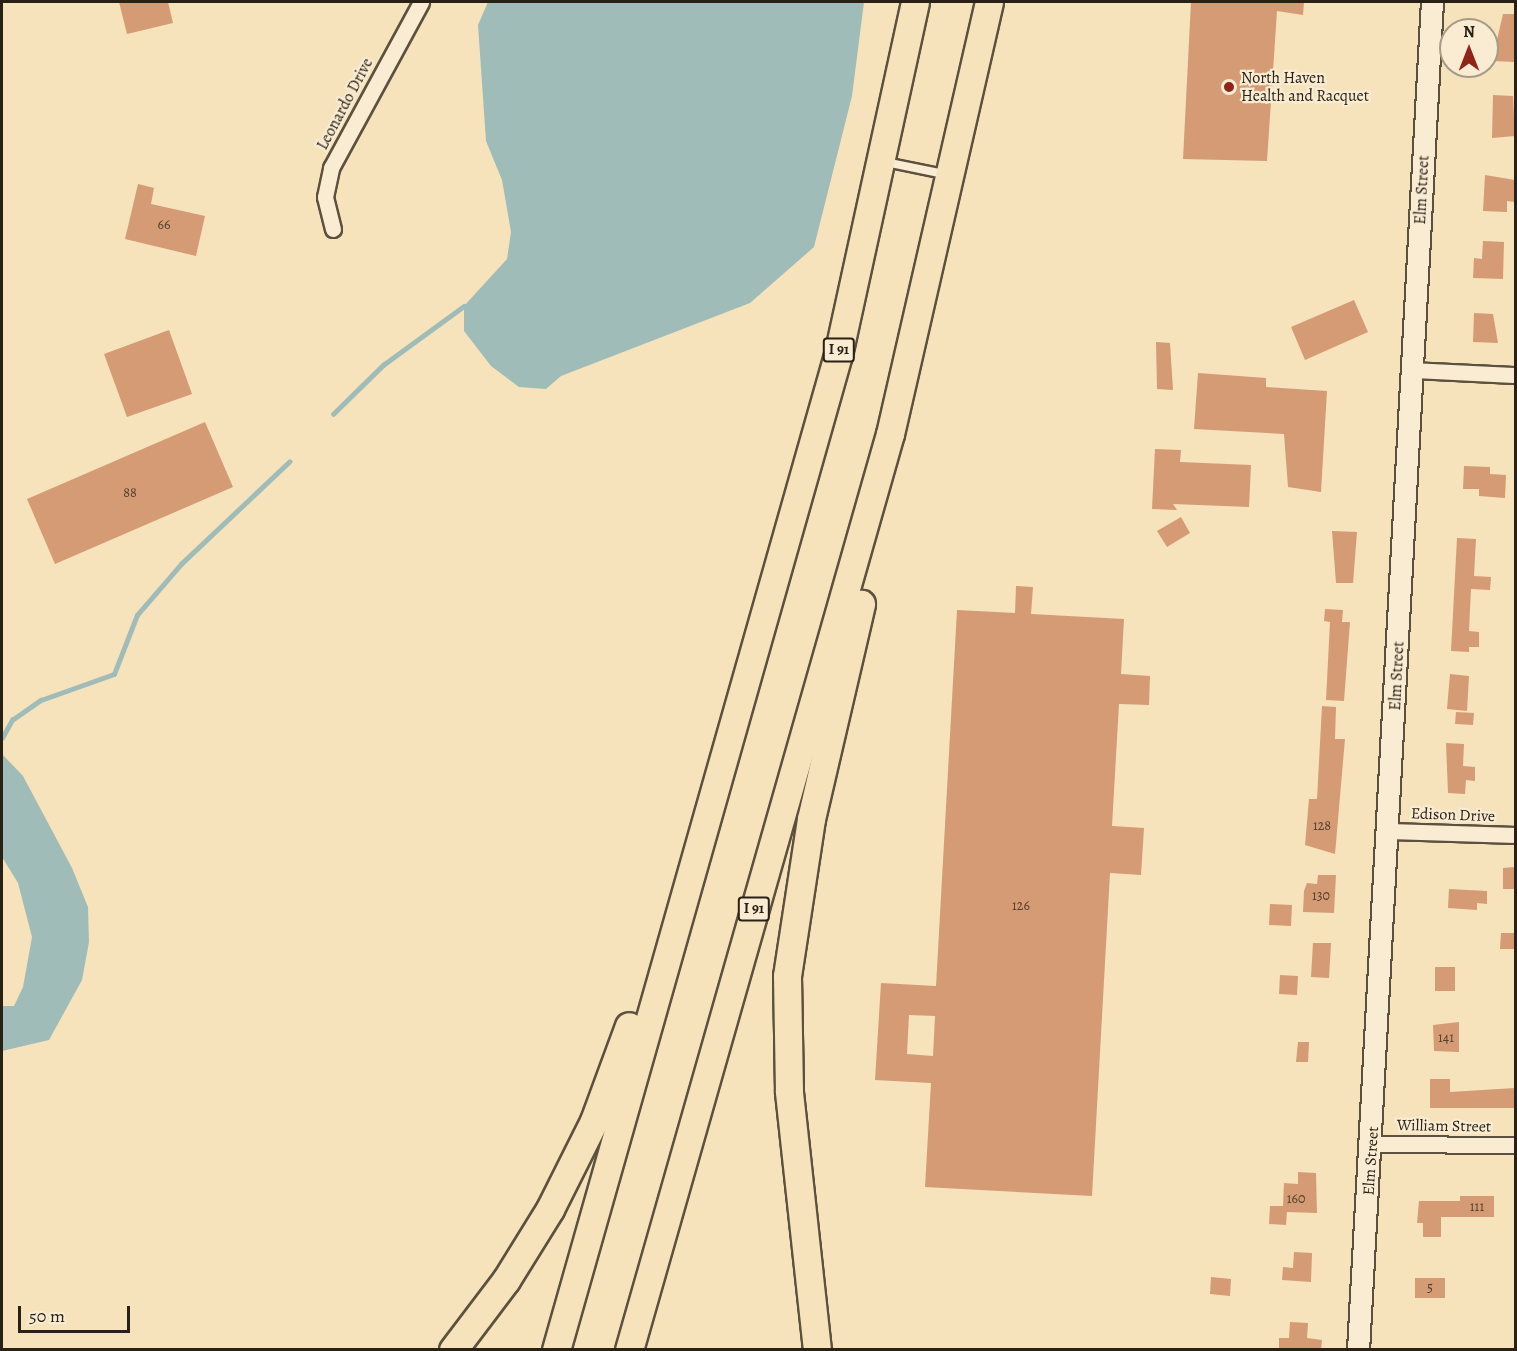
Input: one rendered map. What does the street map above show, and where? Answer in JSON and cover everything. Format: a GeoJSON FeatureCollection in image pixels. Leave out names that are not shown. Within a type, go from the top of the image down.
{"type":"FeatureCollection","features":[{"type":"Feature","properties":{"kind":"highway","name":"I 91"},"geometry":{"type":"LineString","coordinates":[[556,1350],[821,416],[884,162],[915,2]]}},
{"type":"Feature","properties":{"kind":"highway","name":"I 91"},"geometry":{"type":"LineString","coordinates":[[629,1350],[880,469],[953,176],[989,2]]}},
{"type":"Feature","properties":{"kind":"highway"},"geometry":{"type":"LineString","coordinates":[[817,1350],[789,1091],[787,976],[824,755],[879,537],[880,469]]}},
{"type":"Feature","properties":{"kind":"highway"},"geometry":{"type":"LineString","coordinates":[[453,1350],[517,1264],[566,1180],[605,1094],[646,970],[677,923]]}},
{"type":"Feature","properties":{"kind":"street","name":"Leonardo Drive"},"geometry":{"type":"LineString","coordinates":[[333,229],[325,197],[331,168],[421,2]]}},
{"type":"Feature","properties":{"kind":"street","name":"Elm Street"},"geometry":{"type":"LineString","coordinates":[[1358,1350],[1373,1144],[1432,2]]}},
{"type":"Feature","properties":{"kind":"street"},"geometry":{"type":"LineString","coordinates":[[1412,369],[1515,375]]}},
{"type":"Feature","properties":{"kind":"street","name":"Edison Drive"},"geometry":{"type":"LineString","coordinates":[[1389,831],[1515,835]]}},
{"type":"Feature","properties":{"kind":"street","name":"William Street"},"geometry":{"type":"LineString","coordinates":[[1373,1144],[1515,1145]]}},
{"type":"Feature","properties":{"kind":"lane"},"geometry":{"type":"LineString","coordinates":[[884,162],[953,176]]}},
{"type":"Feature","properties":{"kind":"water"},"geometry":{"type":"Polygon","coordinates":[[[488,2],[864,2],[852,96],[814,247],[750,303],[561,376],[546,389],[519,387],[491,366],[464,331],[464,306],[507,259],[511,232],[502,180],[486,141],[478,25],[488,2]]]}},
{"type":"Feature","properties":{"kind":"water"},"geometry":{"type":"Polygon","coordinates":[[[2,754],[23,776],[72,868],[88,907],[89,942],[82,980],[49,1040],[2,1051],[2,1006],[14,1006],[23,987],[32,937],[18,883],[2,857],[2,754]]]}},
{"type":"Feature","properties":{"kind":"building"},"geometry":{"type":"Polygon","coordinates":[[[119,2],[168,2],[173,23],[127,34],[119,2]]]}},
{"type":"Feature","properties":{"kind":"building","name":"North Haven Health and Racquet"},"geometry":{"type":"Polygon","coordinates":[[[1191,2],[1304,2],[1303,15],[1277,11],[1267,161],[1183,159],[1191,2]]]}},
{"type":"Feature","properties":{"kind":"building"},"geometry":{"type":"Polygon","coordinates":[[[1503,14],[1515,14],[1515,62],[1499,61],[1499,31],[1503,14]]]}},
{"type":"Feature","properties":{"kind":"building"},"geometry":{"type":"Polygon","coordinates":[[[1493,95],[1513,96],[1515,136],[1492,138],[1493,95]]]}},
{"type":"Feature","properties":{"kind":"building"},"geometry":{"type":"Polygon","coordinates":[[[1485,175],[1515,180],[1515,202],[1507,201],[1507,212],[1483,211],[1485,175]]]}},
{"type":"Feature","properties":{"kind":"building"},"geometry":{"type":"Polygon","coordinates":[[[138,184],[154,188],[151,204],[205,216],[196,256],[125,239],[138,184]]]}},
{"type":"Feature","properties":{"kind":"building"},"geometry":{"type":"Polygon","coordinates":[[[1483,241],[1504,242],[1503,279],[1473,278],[1474,258],[1482,259],[1483,241]]]}},
{"type":"Feature","properties":{"kind":"building"},"geometry":{"type":"Polygon","coordinates":[[[1354,300],[1368,332],[1305,360],[1291,327],[1354,300]]]}},
{"type":"Feature","properties":{"kind":"building"},"geometry":{"type":"Polygon","coordinates":[[[1474,313],[1493,314],[1498,343],[1473,342],[1474,313]]]}},
{"type":"Feature","properties":{"kind":"building"},"geometry":{"type":"Polygon","coordinates":[[[169,330],[192,394],[127,417],[104,354],[169,330]]]}},
{"type":"Feature","properties":{"kind":"building"},"geometry":{"type":"Polygon","coordinates":[[[1156,342],[1170,343],[1173,390],[1157,389],[1156,342]]]}},
{"type":"Feature","properties":{"kind":"building"},"geometry":{"type":"Polygon","coordinates":[[[1198,373],[1266,378],[1266,387],[1327,391],[1321,492],[1288,487],[1284,434],[1194,429],[1198,373]]]}},
{"type":"Feature","properties":{"kind":"building"},"geometry":{"type":"Polygon","coordinates":[[[205,422],[233,487],[55,564],[27,499],[205,422]]]}},
{"type":"Feature","properties":{"kind":"building"},"geometry":{"type":"Polygon","coordinates":[[[1155,449],[1181,450],[1180,462],[1251,465],[1249,507],[1173,504],[1177,510],[1152,509],[1155,449]]]}},
{"type":"Feature","properties":{"kind":"building"},"geometry":{"type":"Polygon","coordinates":[[[1464,466],[1490,467],[1490,474],[1506,475],[1505,498],[1479,496],[1479,489],[1463,489],[1464,466]]]}},
{"type":"Feature","properties":{"kind":"building"},"geometry":{"type":"Polygon","coordinates":[[[1181,517],[1190,533],[1167,547],[1157,531],[1181,517]]]}},
{"type":"Feature","properties":{"kind":"building"},"geometry":{"type":"Polygon","coordinates":[[[1332,531],[1357,532],[1353,583],[1336,583],[1332,531]]]}},
{"type":"Feature","properties":{"kind":"building"},"geometry":{"type":"Polygon","coordinates":[[[1457,538],[1476,539],[1474,576],[1491,577],[1490,590],[1471,589],[1469,631],[1479,632],[1479,647],[1469,647],[1469,652],[1451,651],[1457,538]]]}},
{"type":"Feature","properties":{"kind":"building"},"geometry":{"type":"Polygon","coordinates":[[[1016,586],[1033,587],[1031,614],[1124,619],[1121,674],[1150,676],[1149,705],[1119,704],[1112,826],[1144,828],[1141,875],[1110,873],[1092,1196],[925,1187],[931,1083],[875,1080],[881,983],[936,986],[957,610],[1015,613],[1016,586]],[[909,1015],[907,1054],[933,1056],[935,1016],[909,1015]]]}},
{"type":"Feature","properties":{"kind":"building"},"geometry":{"type":"Polygon","coordinates":[[[1325,609],[1343,610],[1342,622],[1350,622],[1344,701],[1326,700],[1330,622],[1324,621],[1325,609]]]}},
{"type":"Feature","properties":{"kind":"building"},"geometry":{"type":"Polygon","coordinates":[[[1450,674],[1469,676],[1467,711],[1447,709],[1450,674]]]}},
{"type":"Feature","properties":{"kind":"building"},"geometry":{"type":"Polygon","coordinates":[[[1322,706],[1336,707],[1335,739],[1345,739],[1335,854],[1305,845],[1309,799],[1317,799],[1322,706]]]}},
{"type":"Feature","properties":{"kind":"building"},"geometry":{"type":"Polygon","coordinates":[[[1456,712],[1474,713],[1473,725],[1455,724],[1456,712]]]}},
{"type":"Feature","properties":{"kind":"building"},"geometry":{"type":"Polygon","coordinates":[[[1446,743],[1464,744],[1463,766],[1475,767],[1475,781],[1466,780],[1465,794],[1448,793],[1446,743]]]}},
{"type":"Feature","properties":{"kind":"building"},"geometry":{"type":"Polygon","coordinates":[[[1515,867],[1515,889],[1503,889],[1503,868],[1515,867]]]}},
{"type":"Feature","properties":{"kind":"building"},"geometry":{"type":"Polygon","coordinates":[[[1318,875],[1336,875],[1334,913],[1303,912],[1304,891],[1307,883],[1317,884],[1318,875]]]}},
{"type":"Feature","properties":{"kind":"building"},"geometry":{"type":"Polygon","coordinates":[[[1449,889],[1487,891],[1487,904],[1477,903],[1477,910],[1448,908],[1449,889]]]}},
{"type":"Feature","properties":{"kind":"building"},"geometry":{"type":"Polygon","coordinates":[[[1270,904],[1292,905],[1291,926],[1269,925],[1270,904]]]}},
{"type":"Feature","properties":{"kind":"building"},"geometry":{"type":"Polygon","coordinates":[[[1501,933],[1515,933],[1514,949],[1500,949],[1501,933]]]}},
{"type":"Feature","properties":{"kind":"building"},"geometry":{"type":"Polygon","coordinates":[[[1313,943],[1331,943],[1329,978],[1311,977],[1313,943]]]}},
{"type":"Feature","properties":{"kind":"building"},"geometry":{"type":"Polygon","coordinates":[[[1435,967],[1455,967],[1455,991],[1435,991],[1435,967]]]}},
{"type":"Feature","properties":{"kind":"building"},"geometry":{"type":"Polygon","coordinates":[[[1280,975],[1298,976],[1297,995],[1279,994],[1280,975]]]}},
{"type":"Feature","properties":{"kind":"building"},"geometry":{"type":"Polygon","coordinates":[[[1459,1022],[1459,1052],[1434,1051],[1433,1025],[1459,1022]]]}},
{"type":"Feature","properties":{"kind":"building"},"geometry":{"type":"Polygon","coordinates":[[[1298,1042],[1309,1042],[1308,1062],[1296,1062],[1298,1042]]]}},
{"type":"Feature","properties":{"kind":"building"},"geometry":{"type":"Polygon","coordinates":[[[1430,1079],[1450,1079],[1450,1092],[1515,1088],[1515,1108],[1430,1108],[1430,1079]]]}},
{"type":"Feature","properties":{"kind":"building"},"geometry":{"type":"Polygon","coordinates":[[[1298,1172],[1316,1173],[1317,1213],[1287,1212],[1286,1225],[1269,1224],[1270,1206],[1283,1206],[1284,1183],[1298,1184],[1298,1172]]]}},
{"type":"Feature","properties":{"kind":"building"},"geometry":{"type":"Polygon","coordinates":[[[1460,1196],[1494,1196],[1494,1217],[1441,1217],[1441,1237],[1423,1237],[1423,1223],[1417,1223],[1419,1201],[1460,1201],[1460,1196]]]}},
{"type":"Feature","properties":{"kind":"building"},"geometry":{"type":"Polygon","coordinates":[[[1294,1252],[1312,1253],[1311,1282],[1282,1280],[1283,1267],[1293,1268],[1294,1252]]]}},
{"type":"Feature","properties":{"kind":"building"},"geometry":{"type":"Polygon","coordinates":[[[1211,1277],[1231,1279],[1230,1296],[1210,1294],[1211,1277]]]}},
{"type":"Feature","properties":{"kind":"building"},"geometry":{"type":"Polygon","coordinates":[[[1415,1278],[1445,1278],[1445,1298],[1415,1298],[1415,1278]]]}},
{"type":"Feature","properties":{"kind":"building"},"geometry":{"type":"Polygon","coordinates":[[[1290,1322],[1308,1323],[1307,1338],[1322,1340],[1321,1350],[1279,1350],[1279,1338],[1289,1338],[1290,1322]]]}},
{"type":"Feature","properties":{"kind":"waterway"},"geometry":{"type":"LineString","coordinates":[[333,414],[383,365],[464,306]]}},
{"type":"Feature","properties":{"kind":"waterway"},"geometry":{"type":"LineString","coordinates":[[2,738],[12,720],[41,700],[114,674],[137,615],[181,564],[289,462]]}},
{"type":"Feature","properties":{"kind":"place","name":"North Haven Health and Racquet"},"geometry":{"type":"Point","coordinates":[1229,87]}}]}
